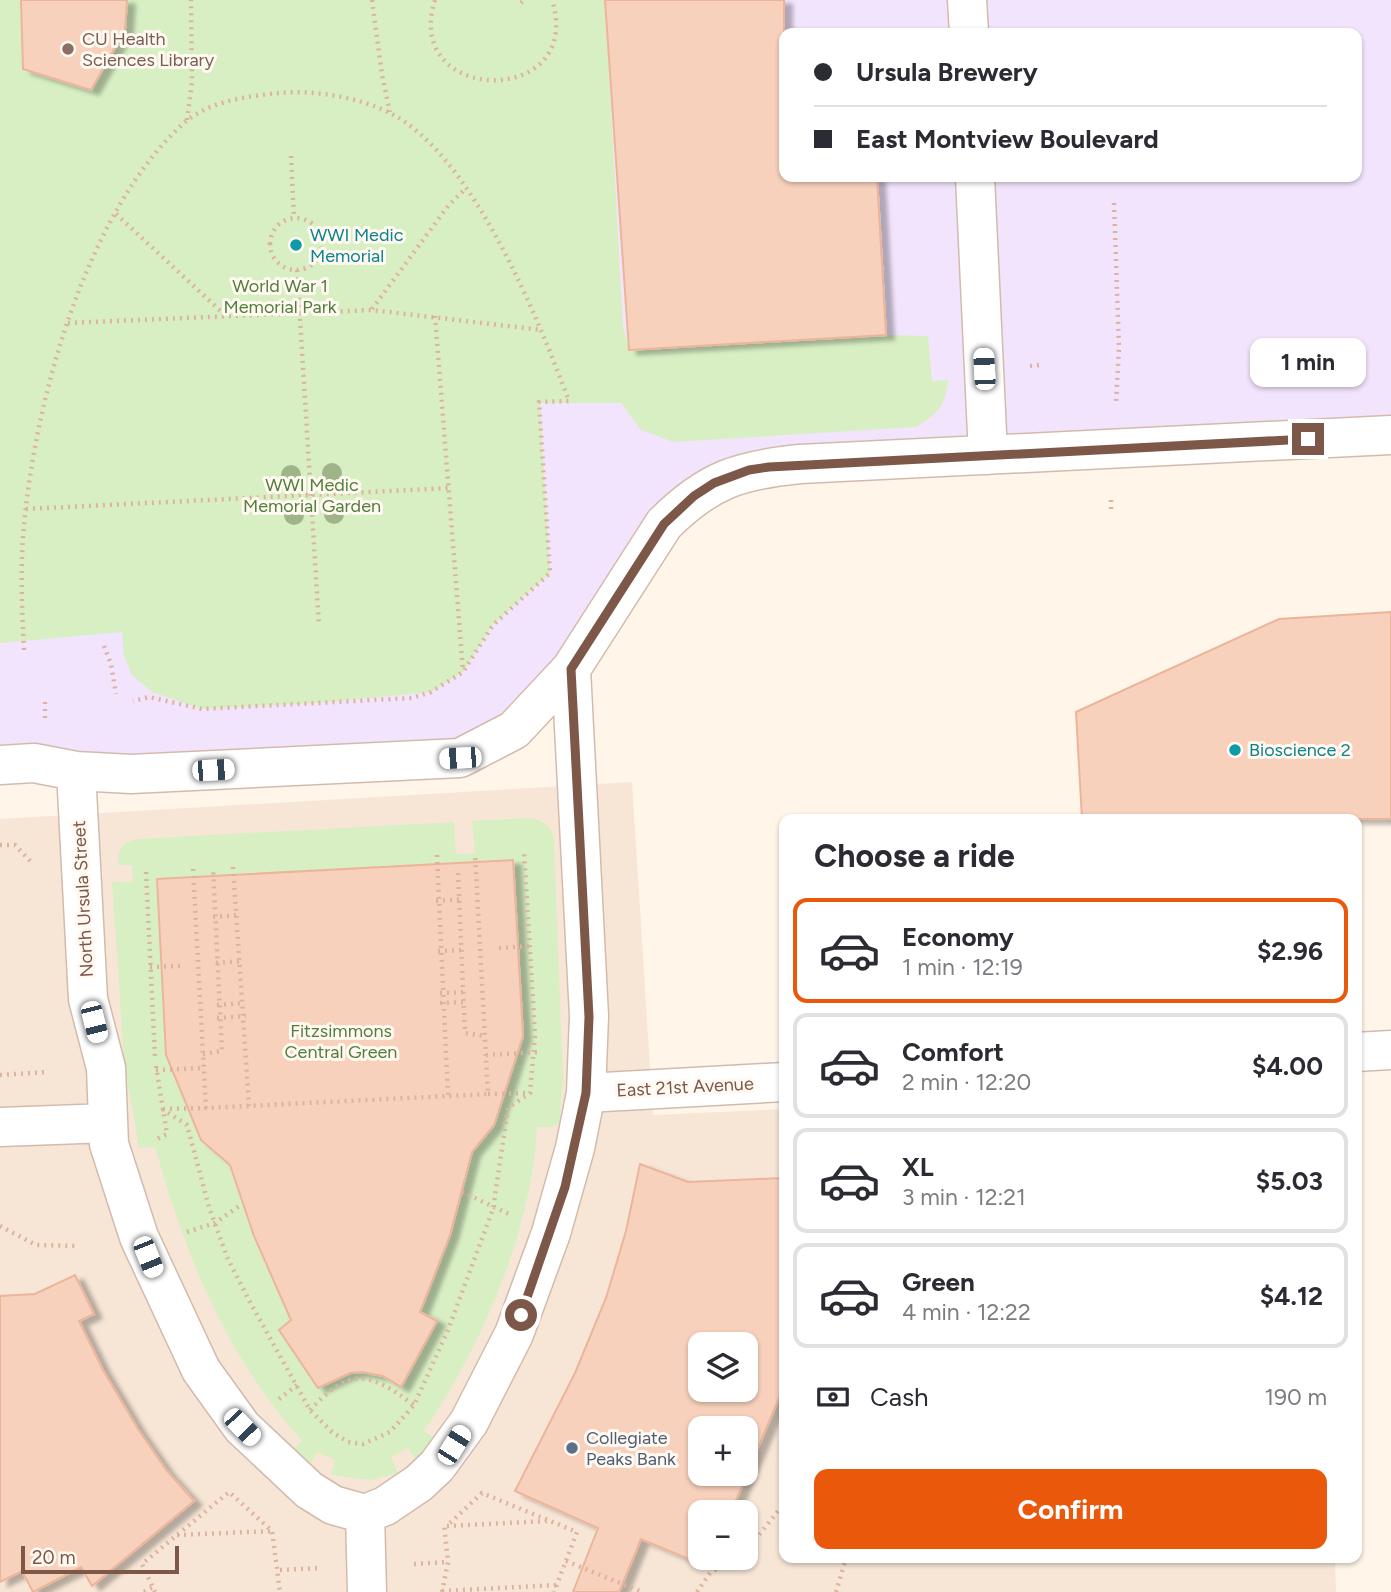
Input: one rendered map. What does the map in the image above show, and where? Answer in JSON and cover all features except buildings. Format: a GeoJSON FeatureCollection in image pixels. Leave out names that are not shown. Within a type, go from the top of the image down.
{"type":"FeatureCollection","features":[{"type":"Feature","properties":{"kind":"street"},"geometry":{"type":"LineString","coordinates":[[967,0],[969,28]]}},
{"type":"Feature","properties":{"kind":"street"},"geometry":{"type":"LineString","coordinates":[[975,182],[988,455]]}},
{"type":"Feature","properties":{"kind":"street"},"geometry":{"type":"LineString","coordinates":[[0,765],[34,763],[76,771],[131,774],[460,758],[514,730],[571,669],[664,524],[694,496],[714,483],[749,470],[790,465],[1391,435]]}},
{"type":"Feature","properties":{"kind":"street"},"geometry":{"type":"LineString","coordinates":[[367,1592],[365,1514],[385,1506],[419,1483],[446,1456],[469,1422],[514,1334],[535,1276],[565,1187],[586,1093],[589,1017],[571,669]]}},
{"type":"Feature","properties":{"kind":"street","name":"North Ursula Street"},"geometry":{"type":"LineString","coordinates":[[76,771],[88,999],[106,1068],[109,1144],[126,1203],[165,1297],[201,1370],[242,1427],[309,1490],[334,1504],[365,1514]]}},
{"type":"Feature","properties":{"kind":"street"},"geometry":{"type":"LineString","coordinates":[[1362,1052],[1391,1050]]}},
{"type":"Feature","properties":{"kind":"street","name":"East 21st Avenue"},"geometry":{"type":"LineString","coordinates":[[586,1093],[779,1082]]}},
{"type":"Feature","properties":{"kind":"street"},"geometry":{"type":"LineString","coordinates":[[0,1127],[108,1123]]}},
{"type":"Feature","properties":{"kind":"path"},"geometry":{"type":"LineString","coordinates":[[187,120],[192,83],[191,0]]}},
{"type":"Feature","properties":{"kind":"path"},"geometry":{"type":"LineString","coordinates":[[372,0],[390,113]]}},
{"type":"Feature","properties":{"kind":"path"},"geometry":{"type":"LineString","coordinates":[[435,0],[432,29],[445,59],[468,77],[492,83],[523,76],[547,54],[556,24],[552,0]]}},
{"type":"Feature","properties":{"kind":"path"},"geometry":{"type":"LineString","coordinates":[[24,650],[21,579],[26,509],[44,408],[68,323],[116,214],[156,153],[187,120],[227,102],[288,93],[346,98],[390,113],[428,143],[465,189],[496,236],[542,330],[569,401],[539,402],[550,573],[493,625],[463,672],[431,692],[412,698],[202,709],[149,697],[133,701]]}},
{"type":"Feature","properties":{"kind":"path"},"geometry":{"type":"LineString","coordinates":[[291,156],[294,218]]}},
{"type":"Feature","properties":{"kind":"path"},"geometry":{"type":"LineString","coordinates":[[372,310],[448,206],[465,189]]}},
{"type":"Feature","properties":{"kind":"path"},"geometry":{"type":"LineString","coordinates":[[1114,202],[1119,348]]}},
{"type":"Feature","properties":{"kind":"path"},"geometry":{"type":"LineString","coordinates":[[116,214],[226,316]]}},
{"type":"Feature","properties":{"kind":"path"},"geometry":{"type":"LineString","coordinates":[[294,218],[311,223],[317,229],[321,247],[315,261],[297,270],[279,264],[270,248],[274,231],[294,218]]}},
{"type":"Feature","properties":{"kind":"path"},"geometry":{"type":"LineString","coordinates":[[297,270],[302,313],[319,626]]}},
{"type":"Feature","properties":{"kind":"path"},"geometry":{"type":"LineString","coordinates":[[68,323],[372,310],[542,330]]}},
{"type":"Feature","properties":{"kind":"path"},"geometry":{"type":"LineString","coordinates":[[435,316],[463,672]]}},
{"type":"Feature","properties":{"kind":"path"},"geometry":{"type":"LineString","coordinates":[[26,509],[450,488]]}},
{"type":"Feature","properties":{"kind":"path"},"geometry":{"type":"LineString","coordinates":[[104,646],[111,664],[116,694]]}},
{"type":"Feature","properties":{"kind":"path"},"geometry":{"type":"LineString","coordinates":[[0,845],[15,845],[37,868]]}},
{"type":"Feature","properties":{"kind":"path"},"geometry":{"type":"LineString","coordinates":[[524,851],[535,1035],[531,1053],[530,1093]]}},
{"type":"Feature","properties":{"kind":"path"},"geometry":{"type":"LineString","coordinates":[[475,853],[488,1094]]}},
{"type":"Feature","properties":{"kind":"path"},"geometry":{"type":"LineString","coordinates":[[437,855],[448,1096]]}},
{"type":"Feature","properties":{"kind":"path"},"geometry":{"type":"LineString","coordinates":[[233,867],[249,1106]]}},
{"type":"Feature","properties":{"kind":"path"},"geometry":{"type":"LineString","coordinates":[[203,1054],[222,1051],[213,868]]}},
{"type":"Feature","properties":{"kind":"path"},"geometry":{"type":"LineString","coordinates":[[193,869],[206,1108]]}},
{"type":"Feature","properties":{"kind":"path"},"geometry":{"type":"LineString","coordinates":[[146,873],[155,1057],[167,1133]]}},
{"type":"Feature","properties":{"kind":"path"},"geometry":{"type":"LineString","coordinates":[[458,873],[466,1033],[485,1036]]}},
{"type":"Feature","properties":{"kind":"path"},"geometry":{"type":"LineString","coordinates":[[438,901],[461,900]]}},
{"type":"Feature","properties":{"kind":"path"},"geometry":{"type":"LineString","coordinates":[[214,917],[238,916]]}},
{"type":"Feature","properties":{"kind":"path"},"geometry":{"type":"LineString","coordinates":[[499,948],[530,946]]}},
{"type":"Feature","properties":{"kind":"path"},"geometry":{"type":"LineString","coordinates":[[440,951],[463,950]]}},
{"type":"Feature","properties":{"kind":"path"},"geometry":{"type":"LineString","coordinates":[[216,963],[241,962]]}},
{"type":"Feature","properties":{"kind":"path"},"geometry":{"type":"LineString","coordinates":[[150,967],[181,966]]}},
{"type":"Feature","properties":{"kind":"path"},"geometry":{"type":"LineString","coordinates":[[442,993],[465,992]]}},
{"type":"Feature","properties":{"kind":"path"},"geometry":{"type":"LineString","coordinates":[[442,1002],[466,1002]]}},
{"type":"Feature","properties":{"kind":"path"},"geometry":{"type":"LineString","coordinates":[[218,1005],[243,1003]]}},
{"type":"Feature","properties":{"kind":"path"},"geometry":{"type":"LineString","coordinates":[[219,1018],[244,1016]]}},
{"type":"Feature","properties":{"kind":"path"},"geometry":{"type":"LineString","coordinates":[[486,1055],[552,1052]]}},
{"type":"Feature","properties":{"kind":"path"},"geometry":{"type":"LineString","coordinates":[[157,1070],[204,1068]]}},
{"type":"Feature","properties":{"kind":"path"},"geometry":{"type":"LineString","coordinates":[[0,1074],[47,1072]]}},
{"type":"Feature","properties":{"kind":"path"},"geometry":{"type":"LineString","coordinates":[[162,1109],[530,1093]]}},
{"type":"Feature","properties":{"kind":"path"},"geometry":{"type":"LineString","coordinates":[[162,1109],[187,1125],[215,1223],[245,1292],[310,1410],[332,1432],[348,1442],[363,1444],[390,1432],[414,1405],[471,1275],[493,1209],[508,1108],[530,1093]]}},
{"type":"Feature","properties":{"kind":"path"},"geometry":{"type":"LineString","coordinates":[[462,1192],[493,1209],[512,1215]]}},
{"type":"Feature","properties":{"kind":"path"},"geometry":{"type":"LineString","coordinates":[[186,1233],[215,1223],[242,1204]]}},
{"type":"Feature","properties":{"kind":"path"},"geometry":{"type":"LineString","coordinates":[[0,1226],[36,1245],[78,1246]]}},
{"type":"Feature","properties":{"kind":"path"},"geometry":{"type":"LineString","coordinates":[[310,1410],[331,1388],[342,1381],[360,1379],[377,1381],[414,1405]]}},
{"type":"Feature","properties":{"kind":"path"},"geometry":{"type":"LineString","coordinates":[[144,1592],[154,1590],[142,1564],[229,1492],[272,1531],[280,1592]]}},
{"type":"Feature","properties":{"kind":"path"},"geometry":{"type":"LineString","coordinates":[[446,1526],[482,1493],[577,1532],[554,1592]]}},
{"type":"Feature","properties":{"kind":"path"},"geometry":{"type":"LineString","coordinates":[[758,1536],[779,1510]]}},
{"type":"Feature","properties":{"kind":"path"},"geometry":{"type":"LineString","coordinates":[[446,1526],[550,1521]]}},
{"type":"Feature","properties":{"kind":"path"},"geometry":{"type":"LineString","coordinates":[[446,1526],[448,1562],[442,1592],[557,1585]]}},
{"type":"Feature","properties":{"kind":"path"},"geometry":{"type":"LineString","coordinates":[[176,1535],[272,1531]]}},
{"type":"Feature","properties":{"kind":"path"},"geometry":{"type":"LineString","coordinates":[[566,1561],[642,1592]]}},
{"type":"Feature","properties":{"kind":"path"},"geometry":{"type":"LineString","coordinates":[[836,1592],[845,1563]]}},
{"type":"Feature","properties":{"kind":"path"},"geometry":{"type":"LineString","coordinates":[[696,1592],[715,1570]]}},
{"type":"Feature","properties":{"kind":"shaded area"},"geometry":{"type":"Polygon","coordinates":[[[0,0],[1391,0],[1391,435],[726,477],[503,738],[0,765],[0,0]]]}},
{"type":"Feature","properties":{"kind":"shaded area"},"geometry":{"type":"Polygon","coordinates":[[[632,782],[653,1115],[779,1109],[779,1563],[1335,1563],[1336,1592],[0,1592],[0,819],[632,782]]]}},
{"type":"Feature","properties":{"kind":"green space","name":"World War 1 Memorial Park"},"geometry":{"type":"Polygon","coordinates":[[[0,0],[21,0],[23,69],[91,90],[126,30],[100,0],[605,0],[623,325],[629,350],[886,335],[928,336],[932,381],[948,380],[943,403],[930,418],[916,427],[673,442],[640,429],[621,403],[540,403],[550,573],[493,625],[463,672],[431,692],[317,703],[202,709],[152,692],[132,675],[124,656],[122,632],[0,643],[0,0]]]}},
{"type":"Feature","properties":{"kind":"green space","name":"Fitzsimmons Central Green"},"geometry":{"type":"Polygon","coordinates":[[[531,818],[547,825],[554,840],[563,1079],[559,1123],[552,1127],[537,1127],[526,1205],[515,1246],[484,1325],[465,1363],[424,1431],[434,1438],[417,1461],[408,1448],[391,1457],[398,1473],[371,1480],[331,1475],[335,1460],[317,1452],[309,1466],[292,1450],[302,1441],[251,1373],[211,1303],[181,1228],[155,1147],[139,1148],[124,1060],[112,882],[133,882],[132,865],[118,865],[118,855],[124,845],[137,839],[454,822],[456,854],[475,853],[472,821],[531,818]]]}},
{"type":"Feature","properties":{"kind":"place","name":"CU Health Sciences Library"},"geometry":{"type":"Point","coordinates":[68,49]}},
{"type":"Feature","properties":{"kind":"place","name":"WWI Medic Memorial"},"geometry":{"type":"Point","coordinates":[296,245]}},
{"type":"Feature","properties":{"kind":"place","name":"Bioscience 2"},"geometry":{"type":"Point","coordinates":[1235,750]}},
{"type":"Feature","properties":{"kind":"place","name":"Collegiate Peaks Bank"},"geometry":{"type":"Point","coordinates":[572,1448]}},
{"type":"Feature","properties":{"kind":"route"},"geometry":{"type":"LineString","coordinates":[[521,1315],[565,1187],[586,1093],[589,1017],[571,669],[664,524],[683,505],[714,483],[749,470],[769,467],[1308,439]]}},
{"type":"Feature","properties":{"kind":"park label","name":"WWI Medic Memorial Garden"},"geometry":{"type":"Point","coordinates":[312,495]}}]}
